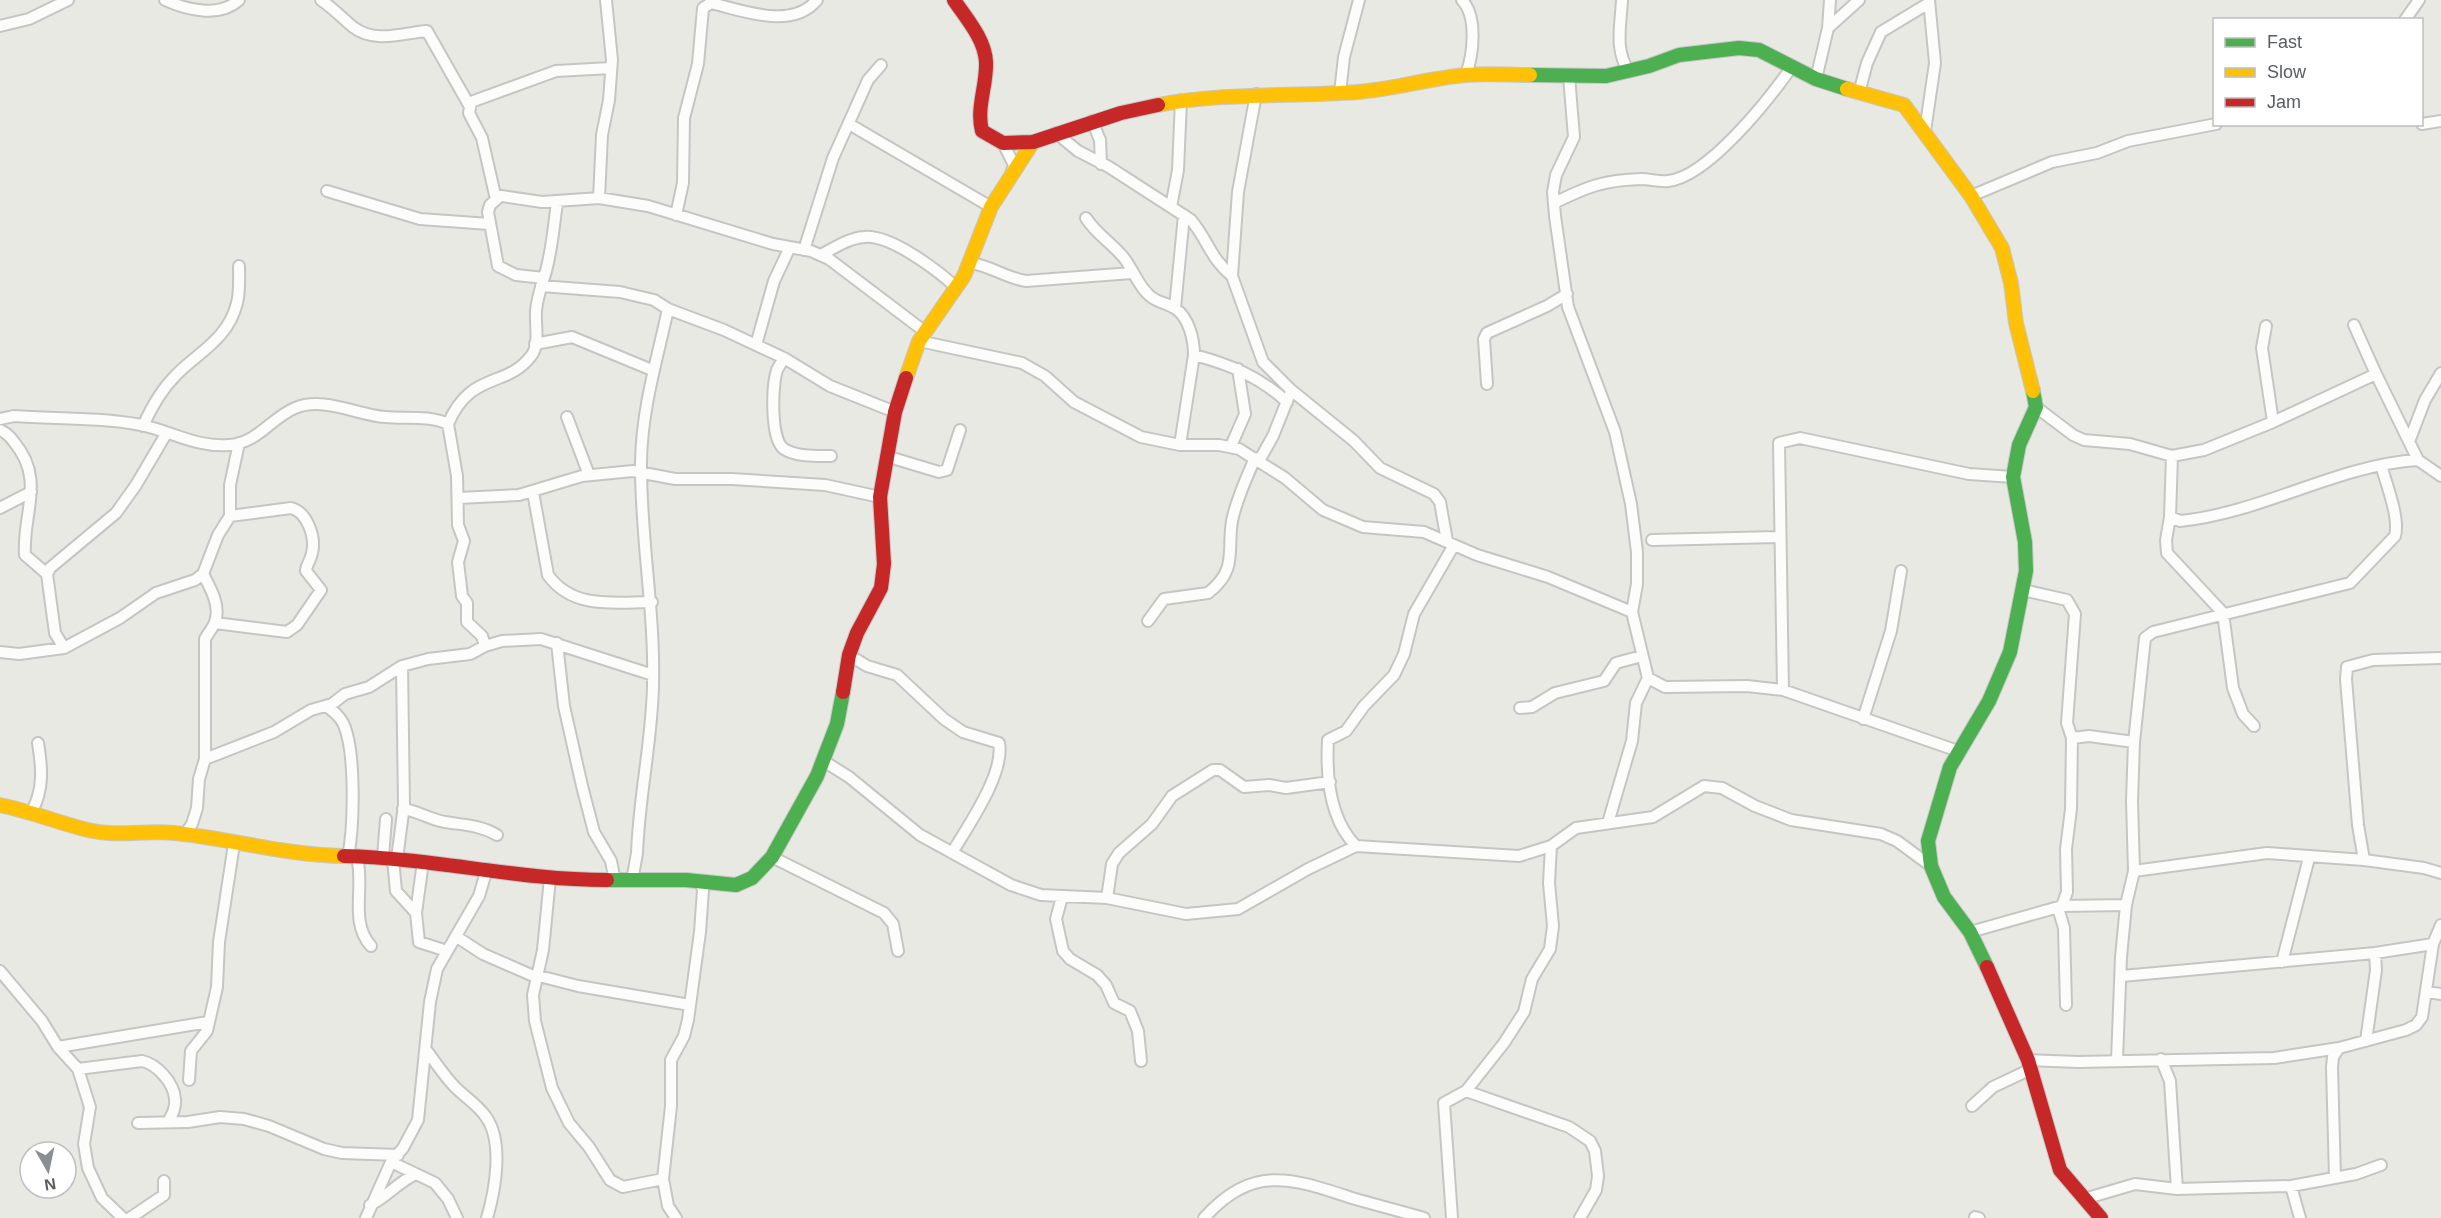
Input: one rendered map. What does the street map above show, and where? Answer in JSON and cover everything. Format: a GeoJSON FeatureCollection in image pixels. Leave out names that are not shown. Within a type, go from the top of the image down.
{"type":"FeatureCollection","features":[{"type":"Feature","properties":{"kind":"street"},"geometry":{"type":"LineString","coordinates":[[0,26],[29,19],[68,0]]}},
{"type":"Feature","properties":{"kind":"street"},"geometry":{"type":"LineString","coordinates":[[165,0],[187,8],[213,11],[233,5],[239,0]]}},
{"type":"Feature","properties":{"kind":"street"},"geometry":{"type":"LineString","coordinates":[[321,0],[342,15],[353,27],[375,36],[427,31],[469,105],[469,113],[486,148],[492,190],[498,198]]}},
{"type":"Feature","properties":{"kind":"street"},"geometry":{"type":"LineString","coordinates":[[599,198],[602,135],[612,44],[606,0]]}},
{"type":"Feature","properties":{"kind":"street"},"geometry":{"type":"LineString","coordinates":[[676,215],[683,183],[684,118],[698,64],[703,8],[711,3],[744,11],[791,16],[811,7],[817,0]]}},
{"type":"Feature","properties":{"kind":"street"},"geometry":{"type":"LineString","coordinates":[[954,0],[971,28],[986,60],[978,108],[982,131],[1003,143],[1033,142],[1092,121],[1181,100],[1256,94],[1302,96],[1373,91],[1466,75],[1606,76],[1679,55],[1738,48],[1759,50],[1816,79],[1904,105],[1971,196],[2002,248],[2011,283],[2016,323],[2036,407],[2019,445],[2013,477],[2025,542],[2024,590],[2010,652],[2001,677],[1950,767],[1928,841],[1931,866],[1944,897],[1970,932],[2030,1064],[2060,1170],[2101,1218]]}},
{"type":"Feature","properties":{"kind":"street"},"geometry":{"type":"LineString","coordinates":[[1340,93],[1344,57],[1359,0]]}},
{"type":"Feature","properties":{"kind":"street"},"geometry":{"type":"LineString","coordinates":[[1462,0],[1469,14],[1472,37],[1466,75]]}},
{"type":"Feature","properties":{"kind":"street"},"geometry":{"type":"LineString","coordinates":[[1622,0],[1620,43],[1624,65],[1629,71]]}},
{"type":"Feature","properties":{"kind":"street"},"geometry":{"type":"LineString","coordinates":[[1816,79],[1828,28],[1830,0]]}},
{"type":"Feature","properties":{"kind":"street"},"geometry":{"type":"LineString","coordinates":[[1828,28],[1859,0]]}},
{"type":"Feature","properties":{"kind":"street"},"geometry":{"type":"LineString","coordinates":[[2406,18],[2419,0]]}},
{"type":"Feature","properties":{"kind":"street"},"geometry":{"type":"LineString","coordinates":[[1859,93],[1867,63],[1881,32],[1929,2],[1935,63],[1925,131]]}},
{"type":"Feature","properties":{"kind":"street"},"geometry":{"type":"LineString","coordinates":[[804,250],[833,158],[868,80],[881,65]]}},
{"type":"Feature","properties":{"kind":"street"},"geometry":{"type":"LineString","coordinates":[[469,105],[474,101],[556,71],[611,68]]}},
{"type":"Feature","properties":{"kind":"street"},"geometry":{"type":"LineString","coordinates":[[1554,203],[1602,182],[1646,179],[1669,181],[1694,169],[1748,125],[1791,68]]}},
{"type":"Feature","properties":{"kind":"street"},"geometry":{"type":"LineString","coordinates":[[1569,76],[1574,137],[1558,168],[1553,192],[1554,203],[1567,294],[1582,350],[1615,432],[1631,504],[1637,552],[1637,584],[1632,612],[1648,678],[1636,703],[1632,741],[1608,823]]}},
{"type":"Feature","properties":{"kind":"street"},"geometry":{"type":"LineString","coordinates":[[1256,94],[1238,192],[1232,276],[1263,362],[1292,390],[1354,441],[1380,468],[1434,494],[1440,502],[1450,543],[1414,614],[1404,654],[1394,675],[1364,706],[1346,731],[1328,740],[1330,782],[1337,817],[1356,846]]}},
{"type":"Feature","properties":{"kind":"street"},"geometry":{"type":"LineString","coordinates":[[1170,207],[1178,170],[1181,100]]}},
{"type":"Feature","properties":{"kind":"street"},"geometry":{"type":"LineString","coordinates":[[1092,121],[1100,140],[1101,164]]}},
{"type":"Feature","properties":{"kind":"street"},"geometry":{"type":"LineString","coordinates":[[2423,123],[2441,121]]}},
{"type":"Feature","properties":{"kind":"street"},"geometry":{"type":"LineString","coordinates":[[849,124],[991,207]]}},
{"type":"Feature","properties":{"kind":"street"},"geometry":{"type":"LineString","coordinates":[[1971,196],[2052,162],[2097,153],[2128,141],[2213,125]]}},
{"type":"Feature","properties":{"kind":"street"},"geometry":{"type":"LineString","coordinates":[[1056,133],[1078,151],[1184,215],[1199,229],[1214,260],[1232,276]]}},
{"type":"Feature","properties":{"kind":"street"},"geometry":{"type":"LineString","coordinates":[[0,805],[32,811],[76,827],[112,834],[185,834],[302,855],[391,858],[550,878],[736,885],[752,878],[772,857],[805,802],[837,724],[849,655],[856,633],[883,580],[884,546],[880,497],[883,474],[889,457],[895,412],[922,336],[971,263],[991,207],[1033,142]]}},
{"type":"Feature","properties":{"kind":"street"},"geometry":{"type":"LineString","coordinates":[[1003,143],[1014,165],[1011,175]]}},
{"type":"Feature","properties":{"kind":"street"},"geometry":{"type":"LineString","coordinates":[[327,191],[420,219],[489,224]]}},
{"type":"Feature","properties":{"kind":"street"},"geometry":{"type":"LineString","coordinates":[[895,412],[830,386],[784,358],[668,309],[654,300],[628,293],[542,282],[516,275],[498,266],[489,224],[490,206],[498,198],[557,202],[599,198],[648,206],[821,255],[922,336],[1022,363],[1045,376],[1074,402],[1113,425],[1154,441],[1180,445],[1231,446],[1257,459],[1330,513],[1363,527],[1412,530],[1548,577],[1632,612]]}},
{"type":"Feature","properties":{"kind":"street"},"geometry":{"type":"LineString","coordinates":[[448,424],[456,408],[470,390],[523,364],[534,352],[536,311],[557,202]]}},
{"type":"Feature","properties":{"kind":"street"},"geometry":{"type":"LineString","coordinates":[[1175,308],[1184,215]]}},
{"type":"Feature","properties":{"kind":"street"},"geometry":{"type":"LineString","coordinates":[[1086,218],[1096,232],[1123,256],[1149,296],[1175,308],[1187,324],[1194,355],[1180,445]]}},
{"type":"Feature","properties":{"kind":"street"},"geometry":{"type":"LineString","coordinates":[[821,255],[856,238],[869,236],[891,244],[934,267],[956,287]]}},
{"type":"Feature","properties":{"kind":"street"},"geometry":{"type":"LineString","coordinates":[[756,345],[774,281],[790,248]]}},
{"type":"Feature","properties":{"kind":"street"},"geometry":{"type":"LineString","coordinates":[[971,263],[988,266],[1015,279],[1026,281],[1132,273]]}},
{"type":"Feature","properties":{"kind":"street"},"geometry":{"type":"LineString","coordinates":[[143,426],[150,410],[170,382],[219,340],[229,324],[237,302],[239,266]]}},
{"type":"Feature","properties":{"kind":"street"},"geometry":{"type":"LineString","coordinates":[[1487,384],[1484,339],[1486,333],[1547,306],[1567,294]]}},
{"type":"Feature","properties":{"kind":"street"},"geometry":{"type":"LineString","coordinates":[[632,881],[637,853],[653,675],[652,602],[642,472],[643,433],[652,370],[668,309]]}},
{"type":"Feature","properties":{"kind":"street"},"geometry":{"type":"LineString","coordinates":[[2354,325],[2418,460],[2441,476]]}},
{"type":"Feature","properties":{"kind":"street"},"geometry":{"type":"LineString","coordinates":[[2266,326],[2262,348],[2273,422]]}},
{"type":"Feature","properties":{"kind":"street"},"geometry":{"type":"LineString","coordinates":[[535,344],[572,337],[652,370]]}},
{"type":"Feature","properties":{"kind":"street"},"geometry":{"type":"LineString","coordinates":[[1194,355],[1238,369],[1266,384],[1287,402]]}},
{"type":"Feature","properties":{"kind":"street"},"geometry":{"type":"LineString","coordinates":[[784,358],[777,371],[774,393],[774,414],[780,444],[788,450],[804,455],[831,456]]}},
{"type":"Feature","properties":{"kind":"street"},"geometry":{"type":"LineString","coordinates":[[1231,446],[1245,414],[1238,369]]}},
{"type":"Feature","properties":{"kind":"street"},"geometry":{"type":"LineString","coordinates":[[2410,439],[2425,400],[2441,373]]}},
{"type":"Feature","properties":{"kind":"street"},"geometry":{"type":"LineString","coordinates":[[2036,407],[2073,435],[2084,440],[2130,444],[2172,456],[2204,450],[2273,422],[2376,374]]}},
{"type":"Feature","properties":{"kind":"street"},"geometry":{"type":"LineString","coordinates":[[1148,621],[1164,599],[1208,593],[1227,572],[1232,559],[1233,519],[1257,459],[1273,436],[1292,390]]}},
{"type":"Feature","properties":{"kind":"street"},"geometry":{"type":"LineString","coordinates":[[0,419],[14,416],[143,426],[207,444],[239,443],[258,436],[284,414],[309,404],[328,405],[384,417],[414,418],[448,424]]}},
{"type":"Feature","properties":{"kind":"street"},"geometry":{"type":"LineString","coordinates":[[567,417],[589,475]]}},
{"type":"Feature","properties":{"kind":"street"},"geometry":{"type":"LineString","coordinates":[[448,424],[452,431],[459,525],[464,541],[458,562],[460,588],[467,603],[467,622],[482,636],[485,646]]}},
{"type":"Feature","properties":{"kind":"street"},"geometry":{"type":"LineString","coordinates":[[0,430],[9,435],[21,451],[30,475],[31,492],[25,555],[47,574]]}},
{"type":"Feature","properties":{"kind":"street"},"geometry":{"type":"LineString","coordinates":[[889,457],[939,472],[947,470],[960,430]]}},
{"type":"Feature","properties":{"kind":"street"},"geometry":{"type":"LineString","coordinates":[[64,648],[55,633],[47,574],[51,568],[116,513],[136,485],[166,434]]}},
{"type":"Feature","properties":{"kind":"street"},"geometry":{"type":"LineString","coordinates":[[1783,690],[1779,443],[1783,440],[1800,438],[1969,474],[2013,477]]}},
{"type":"Feature","properties":{"kind":"street"},"geometry":{"type":"LineString","coordinates":[[0,652],[19,654],[64,648],[120,618],[156,593],[183,585],[202,574],[218,535],[230,516],[230,485],[239,443]]}},
{"type":"Feature","properties":{"kind":"street"},"geometry":{"type":"LineString","coordinates":[[2172,456],[2167,553],[2223,614],[2233,688],[2243,714],[2254,726]]}},
{"type":"Feature","properties":{"kind":"street"},"geometry":{"type":"LineString","coordinates":[[2170,517],[2180,521],[2188,520],[2380,465],[2418,460]]}},
{"type":"Feature","properties":{"kind":"street"},"geometry":{"type":"LineString","coordinates":[[2117,1060],[2117,1011],[2122,976],[2121,957],[2126,906],[2134,871],[2132,801],[2134,742],[2145,638],[2153,632],[2344,585],[2357,576],[2395,536],[2391,498],[2380,465]]}},
{"type":"Feature","properties":{"kind":"street"},"geometry":{"type":"LineString","coordinates":[[458,498],[533,492],[589,475],[609,472],[642,472],[675,479],[732,479],[825,484],[880,497]]}},
{"type":"Feature","properties":{"kind":"street"},"geometry":{"type":"LineString","coordinates":[[0,508],[31,492]]}},
{"type":"Feature","properties":{"kind":"street"},"geometry":{"type":"LineString","coordinates":[[533,492],[548,575],[552,581],[579,600],[652,602]]}},
{"type":"Feature","properties":{"kind":"street"},"geometry":{"type":"LineString","coordinates":[[215,623],[291,630],[321,590],[306,571],[313,547],[305,514],[291,508],[230,516]]}},
{"type":"Feature","properties":{"kind":"street"},"geometry":{"type":"LineString","coordinates":[[1652,540],[1777,537],[1780,540]]}},
{"type":"Feature","properties":{"kind":"street"},"geometry":{"type":"LineString","coordinates":[[1863,719],[1891,631],[1901,571]]}},
{"type":"Feature","properties":{"kind":"street"},"geometry":{"type":"LineString","coordinates":[[185,834],[192,824],[197,808],[199,778],[205,759],[205,639],[215,623],[214,598],[202,574]]}},
{"type":"Feature","properties":{"kind":"street"},"geometry":{"type":"LineString","coordinates":[[2024,590],[2067,600],[2075,614],[2067,723],[2072,738],[2071,809],[2066,849],[2067,892],[2060,907],[2064,928],[2066,1005]]}},
{"type":"Feature","properties":{"kind":"street"},"geometry":{"type":"LineString","coordinates":[[205,759],[274,732],[311,710],[326,706],[345,694],[369,687],[402,666],[428,659],[470,654],[485,646],[532,639],[556,644],[653,675]]}},
{"type":"Feature","properties":{"kind":"street"},"geometry":{"type":"LineString","coordinates":[[556,644],[564,706],[582,786],[594,832],[611,861],[615,880]]}},
{"type":"Feature","properties":{"kind":"street"},"geometry":{"type":"LineString","coordinates":[[849,655],[867,666],[897,675],[944,719],[963,732],[999,744],[999,756],[989,788],[952,853]]}},
{"type":"Feature","properties":{"kind":"street"},"geometry":{"type":"LineString","coordinates":[[1520,708],[1532,707],[1555,693],[1604,681],[1616,663],[1642,656]]}},
{"type":"Feature","properties":{"kind":"street"},"geometry":{"type":"LineString","coordinates":[[2364,860],[2354,774],[2347,667],[2373,660],[2441,658]]}},
{"type":"Feature","properties":{"kind":"street"},"geometry":{"type":"LineString","coordinates":[[391,858],[404,809],[402,666]]}},
{"type":"Feature","properties":{"kind":"street"},"geometry":{"type":"LineString","coordinates":[[1648,678],[1665,687],[1747,686],[1783,690],[1958,752]]}},
{"type":"Feature","properties":{"kind":"street"},"geometry":{"type":"LineString","coordinates":[[326,706],[340,718],[346,733],[353,857],[360,869],[360,921],[363,936],[371,946]]}},
{"type":"Feature","properties":{"kind":"street"},"geometry":{"type":"LineString","coordinates":[[2072,738],[2089,736],[2134,742]]}},
{"type":"Feature","properties":{"kind":"street"},"geometry":{"type":"LineString","coordinates":[[32,811],[39,798],[42,781],[38,743]]}},
{"type":"Feature","properties":{"kind":"street"},"geometry":{"type":"LineString","coordinates":[[822,760],[849,777],[920,835],[1011,885],[1041,895],[1107,898],[1186,914],[1230,911],[1246,906],[1308,869],[1356,846],[1520,856],[1551,846],[1576,828],[1653,817],[1696,789],[1714,786],[1791,820],[1881,834],[1897,841],[1931,866]]}},
{"type":"Feature","properties":{"kind":"street"},"geometry":{"type":"LineString","coordinates":[[1107,898],[1112,864],[1119,853],[1152,824],[1172,796],[1213,770],[1220,770],[1244,787],[1269,785],[1286,788],[1330,782]]}},
{"type":"Feature","properties":{"kind":"street"},"geometry":{"type":"LineString","coordinates":[[404,809],[444,822],[469,824],[497,835]]}},
{"type":"Feature","properties":{"kind":"street"},"geometry":{"type":"LineString","coordinates":[[386,819],[397,894],[416,913]]}},
{"type":"Feature","properties":{"kind":"street"},"geometry":{"type":"LineString","coordinates":[[189,1080],[191,1052],[205,1037],[217,987],[219,942],[234,844]]}},
{"type":"Feature","properties":{"kind":"street"},"geometry":{"type":"LineString","coordinates":[[1452,1218],[1449,1156],[1443,1109],[1449,1099],[1466,1091],[1504,1043],[1524,1012],[1532,979],[1550,949],[1553,926],[1549,883],[1551,846]]}},
{"type":"Feature","properties":{"kind":"street"},"geometry":{"type":"LineString","coordinates":[[2134,871],[2191,866],[2255,854],[2364,860],[2424,868],[2441,873]]}},
{"type":"Feature","properties":{"kind":"street"},"geometry":{"type":"LineString","coordinates":[[772,857],[884,913],[893,924],[898,951]]}},
{"type":"Feature","properties":{"kind":"street"},"geometry":{"type":"LineString","coordinates":[[2282,962],[2309,858]]}},
{"type":"Feature","properties":{"kind":"street"},"geometry":{"type":"LineString","coordinates":[[423,862],[416,913],[419,942],[447,951]]}},
{"type":"Feature","properties":{"kind":"street"},"geometry":{"type":"LineString","coordinates":[[366,1218],[370,1205],[394,1158],[418,1120],[432,990],[437,969],[479,896],[487,869]]}},
{"type":"Feature","properties":{"kind":"street"},"geometry":{"type":"LineString","coordinates":[[550,878],[548,919],[533,995],[535,1020],[552,1088],[569,1123],[589,1147],[610,1180],[617,1185],[638,1186],[663,1179]]}},
{"type":"Feature","properties":{"kind":"street"},"geometry":{"type":"LineString","coordinates":[[676,1218],[668,1206],[663,1179],[671,1106],[671,1057],[684,1036],[690,1005],[700,932],[703,890],[700,882]]}},
{"type":"Feature","properties":{"kind":"street"},"geometry":{"type":"LineString","coordinates":[[1062,897],[1056,919],[1063,951],[1070,959],[1097,975],[1106,985],[1114,1003],[1130,1011],[1138,1031],[1142,1061]]}},
{"type":"Feature","properties":{"kind":"street"},"geometry":{"type":"LineString","coordinates":[[1970,932],[2060,907],[2126,906]]}},
{"type":"Feature","properties":{"kind":"street"},"geometry":{"type":"LineString","coordinates":[[1972,1106],[1993,1087],[2030,1064],[2117,1060],[2274,1058],[2339,1048],[2416,1025],[2422,1017],[2433,944],[2441,926]]}},
{"type":"Feature","properties":{"kind":"street"},"geometry":{"type":"LineString","coordinates":[[457,937],[483,954],[538,977],[690,1005]]}},
{"type":"Feature","properties":{"kind":"street"},"geometry":{"type":"LineString","coordinates":[[2122,976],[2375,953],[2433,944]]}},
{"type":"Feature","properties":{"kind":"street"},"geometry":{"type":"LineString","coordinates":[[2366,1041],[2376,970],[2375,953]]}},
{"type":"Feature","properties":{"kind":"street"},"geometry":{"type":"LineString","coordinates":[[0,971],[42,1021],[58,1047],[78,1069],[90,1107],[84,1144],[88,1168],[102,1198],[123,1218]]}},
{"type":"Feature","properties":{"kind":"street"},"geometry":{"type":"LineString","coordinates":[[2427,992],[2441,994]]}},
{"type":"Feature","properties":{"kind":"street"},"geometry":{"type":"LineString","coordinates":[[58,1047],[208,1022]]}},
{"type":"Feature","properties":{"kind":"street"},"geometry":{"type":"LineString","coordinates":[[2335,1177],[2331,1066],[2333,1057],[2339,1048]]}},
{"type":"Feature","properties":{"kind":"street"},"geometry":{"type":"LineString","coordinates":[[427,1051],[453,1086],[486,1117],[491,1126],[496,1177],[494,1200],[487,1218]]}},
{"type":"Feature","properties":{"kind":"street"},"geometry":{"type":"LineString","coordinates":[[2161,1059],[2170,1081],[2177,1189]]}},
{"type":"Feature","properties":{"kind":"street"},"geometry":{"type":"LineString","coordinates":[[78,1069],[142,1061],[152,1063],[163,1075],[175,1097],[175,1105],[168,1122]]}},
{"type":"Feature","properties":{"kind":"street"},"geometry":{"type":"LineString","coordinates":[[1466,1091],[1569,1127],[1590,1141],[1595,1150],[1599,1176],[1596,1190],[1581,1218]]}},
{"type":"Feature","properties":{"kind":"street"},"geometry":{"type":"LineString","coordinates":[[138,1123],[189,1122],[220,1117],[244,1119],[260,1123],[324,1149],[394,1158],[441,1188],[457,1218]]}},
{"type":"Feature","properties":{"kind":"street"},"geometry":{"type":"LineString","coordinates":[[2084,1199],[2127,1185],[2177,1189],[2291,1186],[2356,1174],[2381,1166]]}},
{"type":"Feature","properties":{"kind":"street"},"geometry":{"type":"LineString","coordinates":[[370,1205],[386,1197],[399,1183],[416,1174]]}},
{"type":"Feature","properties":{"kind":"street"},"geometry":{"type":"LineString","coordinates":[[1204,1218],[1222,1201],[1247,1186],[1282,1178],[1424,1218]]}},
{"type":"Feature","properties":{"kind":"street"},"geometry":{"type":"LineString","coordinates":[[130,1218],[161,1198],[165,1192],[164,1180]]}},
{"type":"Feature","properties":{"kind":"street"},"geometry":{"type":"LineString","coordinates":[[2291,1186],[2300,1218]]}},
{"type":"Feature","properties":{"kind":"traffic: fast"},"geometry":{"type":"LineString","coordinates":[[1530,75],[1606,76],[1649,66],[1679,55],[1739,48],[1759,50],[1816,79],[1847,89]]}},
{"type":"Feature","properties":{"kind":"traffic: fast"},"geometry":{"type":"LineString","coordinates":[[1987,967],[1970,932],[1944,897],[1931,866],[1928,841],[1950,767],[1989,701],[2010,652],[2026,571],[2025,542],[2013,477],[2019,445],[2036,407],[2033,391]]}},
{"type":"Feature","properties":{"kind":"traffic: fast"},"geometry":{"type":"LineString","coordinates":[[607,880],[686,880],[736,885],[752,878],[772,857],[817,776],[837,724],[843,692]]}},
{"type":"Feature","properties":{"kind":"traffic: slow"},"geometry":{"type":"LineString","coordinates":[[1158,105],[1233,96],[1358,92],[1466,75],[1530,75]]}},
{"type":"Feature","properties":{"kind":"traffic: slow"},"geometry":{"type":"LineString","coordinates":[[1847,89],[1904,105],[1971,196],[2002,248],[2011,283],[2016,323],[2033,391]]}},
{"type":"Feature","properties":{"kind":"traffic: slow"},"geometry":{"type":"LineString","coordinates":[[906,378],[919,341],[964,276],[991,207],[1033,142]]}},
{"type":"Feature","properties":{"kind":"traffic: slow"},"geometry":{"type":"LineString","coordinates":[[0,805],[99,832],[175,833],[300,853],[344,856]]}},
{"type":"Feature","properties":{"kind":"traffic: jam"},"geometry":{"type":"LineString","coordinates":[[954,0],[974,29],[985,53],[986,71],[980,113],[982,131],[1003,143],[1033,142],[1121,113],[1158,105]]}},
{"type":"Feature","properties":{"kind":"traffic: jam"},"geometry":{"type":"LineString","coordinates":[[843,692],[849,655],[857,633],[881,588],[884,564],[880,497],[895,412],[906,378]]}},
{"type":"Feature","properties":{"kind":"traffic: jam"},"geometry":{"type":"LineString","coordinates":[[344,856],[410,861],[541,877],[607,880]]}},
{"type":"Feature","properties":{"kind":"traffic: jam"},"geometry":{"type":"LineString","coordinates":[[1987,967],[2028,1060],[2060,1170],[2101,1218]]}}]}
